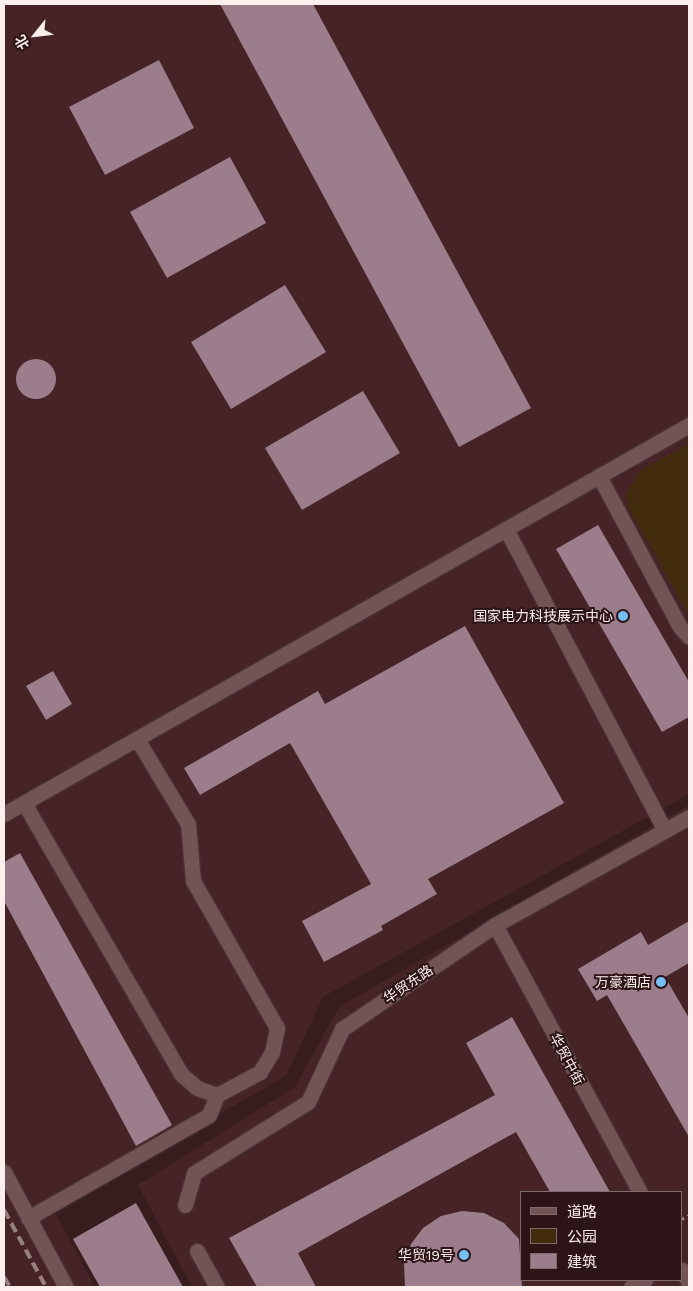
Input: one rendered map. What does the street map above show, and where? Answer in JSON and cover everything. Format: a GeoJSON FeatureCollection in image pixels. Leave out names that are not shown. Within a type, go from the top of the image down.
{"type":"FeatureCollection","features":[{"type":"Feature","properties":{"kind":"street"},"geometry":{"type":"LineString","coordinates":[[4,814],[689,426]]}},
{"type":"Feature","properties":{"kind":"street"},"geometry":{"type":"LineString","coordinates":[[599,476],[680,627],[689,637]]}},
{"type":"Feature","properties":{"kind":"street"},"geometry":{"type":"LineString","coordinates":[[506,529],[665,830]]}},
{"type":"Feature","properties":{"kind":"street"},"geometry":{"type":"LineString","coordinates":[[28,1218],[209,1115],[217,1096],[260,1072],[272,1052],[277,1028],[193,881],[188,824],[137,739]]}},
{"type":"Feature","properties":{"kind":"street"},"geometry":{"type":"LineString","coordinates":[[24,803],[181,1074],[197,1088],[217,1096]]}},
{"type":"Feature","properties":{"kind":"street","name":"华贸东路"},"geometry":{"type":"LineString","coordinates":[[185,1205],[194,1173],[308,1102],[342,1029],[495,925],[689,817]]}},
{"type":"Feature","properties":{"kind":"street","name":"华贸中街"},"geometry":{"type":"LineString","coordinates":[[495,925],[639,1191]]}},
{"type":"Feature","properties":{"kind":"street"},"geometry":{"type":"LineString","coordinates":[[4,1172],[66,1287]]}},
{"type":"Feature","properties":{"kind":"street"},"geometry":{"type":"LineString","coordinates":[[197,1251],[217,1287]]}},
{"type":"Feature","properties":{"kind":"street"},"geometry":{"type":"LineString","coordinates":[[683,1272],[689,1283]]}},
{"type":"Feature","properties":{"kind":"street"},"geometry":{"type":"LineString","coordinates":[[632,1287],[643,1281]]}},
{"type":"Feature","properties":{"kind":"shaded area"},"geometry":{"type":"Polygon","coordinates":[[[4,4],[689,4],[689,794],[323,997],[286,1076],[53,1209],[95,1287],[4,1287],[4,4]]]}},
{"type":"Feature","properties":{"kind":"shaded area"},"geometry":{"type":"Polygon","coordinates":[[[689,805],[689,1287],[192,1287],[138,1185],[295,1087],[339,1007],[689,805]]]}},
{"type":"Feature","properties":{"kind":"green space"},"geometry":{"type":"Polygon","coordinates":[[[689,444],[689,615],[629,508],[626,494],[641,470],[689,444]]]}},
{"type":"Feature","properties":{"kind":"building"},"geometry":{"type":"Polygon","coordinates":[[[220,4],[313,4],[531,408],[459,447],[220,4]]]}},
{"type":"Feature","properties":{"kind":"building"},"geometry":{"type":"Polygon","coordinates":[[[159,60],[194,128],[105,175],[69,107],[159,60]]]}},
{"type":"Feature","properties":{"kind":"building"},"geometry":{"type":"Polygon","coordinates":[[[230,157],[266,223],[167,278],[130,212],[230,157]]]}},
{"type":"Feature","properties":{"kind":"building"},"geometry":{"type":"Polygon","coordinates":[[[285,285],[326,352],[231,409],[191,342],[285,285]]]}},
{"type":"Feature","properties":{"kind":"building"},"geometry":{"type":"Polygon","coordinates":[[[40,359],[47,362],[53,368],[56,379],[55,387],[47,396],[40,399],[32,399],[25,396],[17,387],[16,375],[19,368],[28,360],[40,359]]]}},
{"type":"Feature","properties":{"kind":"building"},"geometry":{"type":"Polygon","coordinates":[[[363,391],[400,453],[302,510],[265,448],[363,391]]]}},
{"type":"Feature","properties":{"kind":"building","name":"国家电力科技展示中心"},"geometry":{"type":"Polygon","coordinates":[[[598,525],[689,682],[689,717],[662,732],[556,549],[598,525]]]}},
{"type":"Feature","properties":{"kind":"building"},"geometry":{"type":"Polygon","coordinates":[[[465,626],[564,803],[428,879],[437,894],[381,926],[383,930],[324,962],[302,921],[371,884],[290,743],[200,795],[184,768],[318,691],[325,704],[465,626]]]}},
{"type":"Feature","properties":{"kind":"building"},"geometry":{"type":"Polygon","coordinates":[[[53,671],[72,704],[46,720],[26,686],[53,671]]]}},
{"type":"Feature","properties":{"kind":"building"},"geometry":{"type":"Polygon","coordinates":[[[20,853],[172,1125],[136,1146],[4,901],[4,862],[20,853]]]}},
{"type":"Feature","properties":{"kind":"building"},"geometry":{"type":"Polygon","coordinates":[[[689,921],[689,963],[665,977],[689,1018],[689,1137],[607,995],[597,1001],[578,969],[641,932],[648,945],[689,921]]]}},
{"type":"Feature","properties":{"kind":"building"},"geometry":{"type":"Polygon","coordinates":[[[512,1017],[609,1191],[549,1191],[516,1132],[298,1253],[316,1287],[257,1287],[229,1238],[495,1095],[466,1043],[512,1017]]]}},
{"type":"Feature","properties":{"kind":"building"},"geometry":{"type":"Polygon","coordinates":[[[136,1203],[183,1287],[100,1287],[73,1239],[136,1203]]]}},
{"type":"Feature","properties":{"kind":"building","name":"华贸19号"},"geometry":{"type":"Polygon","coordinates":[[[462,1211],[484,1213],[504,1223],[519,1239],[520,1281],[522,1281],[522,1287],[405,1287],[404,1264],[411,1244],[423,1228],[441,1216],[462,1211]]]}},
{"type":"Feature","properties":{"kind":"railway"},"geometry":{"type":"LineString","coordinates":[[4,1210],[46,1287]]}},
{"type":"Feature","properties":{"kind":"railway"},"geometry":{"type":"LineString","coordinates":[[4,1277],[10,1287]]}},
{"type":"Feature","properties":{"kind":"place","name":"国家电力科技展示中心"},"geometry":{"type":"Point","coordinates":[623,616]}},
{"type":"Feature","properties":{"kind":"place","name":"万豪酒店"},"geometry":{"type":"Point","coordinates":[661,982]}},
{"type":"Feature","properties":{"kind":"place","name":"华贸19号"},"geometry":{"type":"Point","coordinates":[464,1255]}}]}
